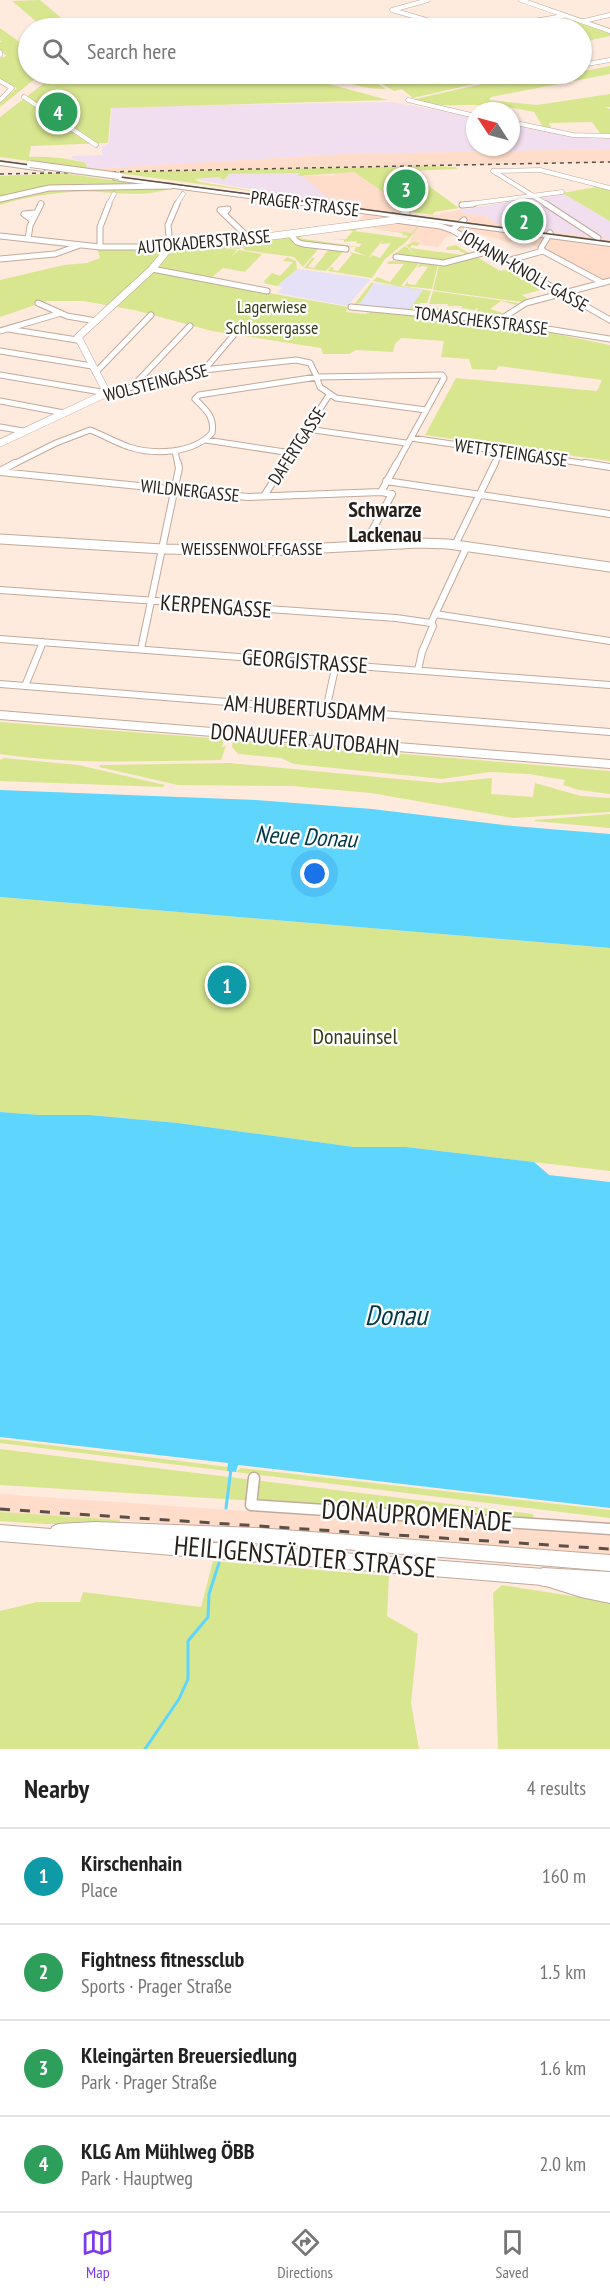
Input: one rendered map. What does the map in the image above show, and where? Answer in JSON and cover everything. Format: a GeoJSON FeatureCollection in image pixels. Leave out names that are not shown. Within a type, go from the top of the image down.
{"type":"FeatureCollection","features":[{"type":"Feature","properties":{"kind":"highway","name":"DONAUUFER AUTOBAHN"},"geometry":{"type":"LineString","coordinates":[[0,706],[610,754]]}},
{"type":"Feature","properties":{"kind":"highway","name":"DONAUUFER AUTOBAHN"},"geometry":{"type":"LineString","coordinates":[[0,715],[610,764]]}},
{"type":"Feature","properties":{"kind":"highway","name":"HEILIGENSTÄDTER STRASSE"},"geometry":{"type":"LineString","coordinates":[[543,1576],[610,1581]]}},
{"type":"Feature","properties":{"kind":"main road","name":"PRAGER STRASSE"},"geometry":{"type":"LineString","coordinates":[[0,161],[364,210],[401,217],[461,222],[610,242]]}},
{"type":"Feature","properties":{"kind":"main road","name":"PRAGER STRASSE"},"geometry":{"type":"LineString","coordinates":[[118,177],[127,183],[153,182]]}},
{"type":"Feature","properties":{"kind":"main road","name":"PRAGER STRASSE"},"geometry":{"type":"LineString","coordinates":[[549,234],[598,238],[610,242]]}},
{"type":"Feature","properties":{"kind":"main road"},"geometry":{"type":"LineString","coordinates":[[28,1535],[98,1528],[286,1536],[444,1551],[610,1563]]}},
{"type":"Feature","properties":{"kind":"main road","name":"HEILIGENSTÄDTER STRASSE"},"geometry":{"type":"LineString","coordinates":[[0,1533],[543,1576]]}},
{"type":"Feature","properties":{"kind":"main road"},"geometry":{"type":"LineString","coordinates":[[543,1576],[580,1589],[610,1595]]}},
{"type":"Feature","properties":{"kind":"street"},"geometry":{"type":"LineString","coordinates":[[420,18],[392,10],[428,0]]}},
{"type":"Feature","properties":{"kind":"street"},"geometry":{"type":"LineString","coordinates":[[521,0],[572,18]]}},
{"type":"Feature","properties":{"kind":"street"},"geometry":{"type":"LineString","coordinates":[[592,19],[610,15]]}},
{"type":"Feature","properties":{"kind":"street"},"geometry":{"type":"LineString","coordinates":[[554,18],[565,16]]}},
{"type":"Feature","properties":{"kind":"street"},"geometry":{"type":"LineString","coordinates":[[592,24],[609,31]]}},
{"type":"Feature","properties":{"kind":"street"},"geometry":{"type":"LineString","coordinates":[[592,63],[610,60]]}},
{"type":"Feature","properties":{"kind":"street"},"geometry":{"type":"LineString","coordinates":[[0,81],[12,88],[0,100]]}},
{"type":"Feature","properties":{"kind":"street"},"geometry":{"type":"LineString","coordinates":[[24,97],[96,145]]}},
{"type":"Feature","properties":{"kind":"street"},"geometry":{"type":"LineString","coordinates":[[408,100],[466,114]]}},
{"type":"Feature","properties":{"kind":"street"},"geometry":{"type":"LineString","coordinates":[[520,124],[573,135],[610,135]]}},
{"type":"Feature","properties":{"kind":"street"},"geometry":{"type":"LineString","coordinates":[[598,238],[493,171],[540,170],[610,188]]}},
{"type":"Feature","properties":{"kind":"street"},"geometry":{"type":"LineString","coordinates":[[139,188],[153,182]]}},
{"type":"Feature","properties":{"kind":"street"},"geometry":{"type":"LineString","coordinates":[[100,247],[98,240],[103,215],[114,191],[127,183]]}},
{"type":"Feature","properties":{"kind":"street"},"geometry":{"type":"LineString","coordinates":[[0,199],[49,188],[114,191],[171,184]]}},
{"type":"Feature","properties":{"kind":"street"},"geometry":{"type":"LineString","coordinates":[[462,205],[562,192]]}},
{"type":"Feature","properties":{"kind":"street"},"geometry":{"type":"LineString","coordinates":[[77,340],[152,269],[170,247],[166,230],[172,210],[183,194]]}},
{"type":"Feature","properties":{"kind":"street"},"geometry":{"type":"LineString","coordinates":[[28,239],[32,220],[41,203]]}},
{"type":"Feature","properties":{"kind":"street"},"geometry":{"type":"LineString","coordinates":[[352,225],[364,210]]}},
{"type":"Feature","properties":{"kind":"street"},"geometry":{"type":"LineString","coordinates":[[32,220],[24,214],[35,213]]}},
{"type":"Feature","properties":{"kind":"street"},"geometry":{"type":"LineString","coordinates":[[224,214],[250,239]]}},
{"type":"Feature","properties":{"kind":"street","name":"AUTOKADERSTRASSE"},"geometry":{"type":"LineString","coordinates":[[0,236],[100,247],[170,247],[290,234],[401,217]]}},
{"type":"Feature","properties":{"kind":"street","name":"PRAGER STRASSE"},"geometry":{"type":"LineString","coordinates":[[401,217],[452,230]]}},
{"type":"Feature","properties":{"kind":"street","name":"JOHANN-KNOLL-GASSE"},"geometry":{"type":"LineString","coordinates":[[461,222],[452,230],[610,320]]}},
{"type":"Feature","properties":{"kind":"street"},"geometry":{"type":"LineString","coordinates":[[290,234],[303,244],[345,249]]}},
{"type":"Feature","properties":{"kind":"street"},"geometry":{"type":"LineString","coordinates":[[543,251],[541,248],[549,234]]}},
{"type":"Feature","properties":{"kind":"street"},"geometry":{"type":"LineString","coordinates":[[0,259],[66,252],[77,249],[80,245]]}},
{"type":"Feature","properties":{"kind":"street"},"geometry":{"type":"LineString","coordinates":[[396,257],[444,263],[490,251]]}},
{"type":"Feature","properties":{"kind":"street"},"geometry":{"type":"LineString","coordinates":[[507,261],[543,251],[603,283]]}},
{"type":"Feature","properties":{"kind":"street"},"geometry":{"type":"LineString","coordinates":[[152,269],[267,291]]}},
{"type":"Feature","properties":{"kind":"street"},"geometry":{"type":"LineString","coordinates":[[498,321],[526,303],[610,281]]}},
{"type":"Feature","properties":{"kind":"street"},"geometry":{"type":"LineString","coordinates":[[38,303],[61,313],[96,321]]}},
{"type":"Feature","properties":{"kind":"street","name":"TOMASCHEKSTRASSE"},"geometry":{"type":"LineString","coordinates":[[351,307],[498,321],[610,339]]}},
{"type":"Feature","properties":{"kind":"street"},"geometry":{"type":"LineString","coordinates":[[0,331],[61,313]]}},
{"type":"Feature","properties":{"kind":"street"},"geometry":{"type":"LineString","coordinates":[[94,369],[152,315]]}},
{"type":"Feature","properties":{"kind":"street"},"geometry":{"type":"LineString","coordinates":[[134,385],[190,327]]}},
{"type":"Feature","properties":{"kind":"street"},"geometry":{"type":"LineString","coordinates":[[8,329],[77,340]]}},
{"type":"Feature","properties":{"kind":"street"},"geometry":{"type":"LineString","coordinates":[[204,370],[233,336]]}},
{"type":"Feature","properties":{"kind":"street"},"geometry":{"type":"LineString","coordinates":[[77,340],[107,393]]}},
{"type":"Feature","properties":{"kind":"street"},"geometry":{"type":"LineString","coordinates":[[0,351],[94,369]]}},
{"type":"Feature","properties":{"kind":"street"},"geometry":{"type":"LineString","coordinates":[[258,363],[265,357]]}},
{"type":"Feature","properties":{"kind":"street","name":"WOLSTEINGASSE"},"geometry":{"type":"LineString","coordinates":[[0,442],[107,393],[204,370],[258,363],[304,361],[310,363],[316,376]]}},
{"type":"Feature","properties":{"kind":"street"},"geometry":{"type":"LineString","coordinates":[[0,375],[107,393]]}},
{"type":"Feature","properties":{"kind":"street"},"geometry":{"type":"LineString","coordinates":[[206,440],[213,431],[214,425],[210,414],[195,397],[253,385],[316,376],[442,375],[444,378],[386,481],[381,492],[392,494],[363,547]]}},
{"type":"Feature","properties":{"kind":"street"},"geometry":{"type":"LineString","coordinates":[[316,376],[320,387],[329,395],[426,410]]}},
{"type":"Feature","properties":{"kind":"street","name":"DAFERTGASSE"},"geometry":{"type":"LineString","coordinates":[[264,496],[329,395]]}},
{"type":"Feature","properties":{"kind":"street"},"geometry":{"type":"LineString","coordinates":[[0,400],[64,413]]}},
{"type":"Feature","properties":{"kind":"street"},"geometry":{"type":"LineString","coordinates":[[0,427],[23,431]]}},
{"type":"Feature","properties":{"kind":"street","name":"WETTSTEINGASSE"},"geometry":{"type":"LineString","coordinates":[[308,429],[610,466]]}},
{"type":"Feature","properties":{"kind":"street"},"geometry":{"type":"LineString","coordinates":[[0,472],[56,443],[90,430],[144,451],[176,451],[206,440],[291,453]]}},
{"type":"Feature","properties":{"kind":"street"},"geometry":{"type":"LineString","coordinates":[[141,649],[179,468],[176,451]]}},
{"type":"Feature","properties":{"kind":"street"},"geometry":{"type":"LineString","coordinates":[[455,544],[501,451]]}},
{"type":"Feature","properties":{"kind":"street","name":"WILDNERGASSE"},"geometry":{"type":"LineString","coordinates":[[0,472],[264,496],[381,492]]}},
{"type":"Feature","properties":{"kind":"street"},"geometry":{"type":"LineString","coordinates":[[386,481],[610,514]]}},
{"type":"Feature","properties":{"kind":"street","name":"WEISSENWOLFFGASSE"},"geometry":{"type":"LineString","coordinates":[[0,538],[162,549],[266,551],[418,543],[455,544],[610,567]]}},
{"type":"Feature","properties":{"kind":"street"},"geometry":{"type":"LineString","coordinates":[[418,670],[422,652],[433,626],[431,623],[467,546]]}},
{"type":"Feature","properties":{"kind":"street","name":"KERPENGASSE"},"geometry":{"type":"LineString","coordinates":[[0,590],[431,623]]}},
{"type":"Feature","properties":{"kind":"street"},"geometry":{"type":"LineString","coordinates":[[435,614],[610,641]]}},
{"type":"Feature","properties":{"kind":"street","name":"GEORGISTRASSE"},"geometry":{"type":"LineString","coordinates":[[0,639],[610,685]]}},
{"type":"Feature","properties":{"kind":"street"},"geometry":{"type":"LineString","coordinates":[[25,686],[44,642]]}},
{"type":"Feature","properties":{"kind":"street"},"geometry":{"type":"LineString","coordinates":[[326,710],[336,664]]}},
{"type":"Feature","properties":{"kind":"street","name":"AM HUBERTUSDAMM"},"geometry":{"type":"LineString","coordinates":[[0,684],[610,732]]}},
{"type":"Feature","properties":{"kind":"street","name":"DONAUPROMENADE"},"geometry":{"type":"LineString","coordinates":[[254,1478],[251,1505],[610,1529]]}},
{"type":"Feature","properties":{"kind":"shaded area"},"geometry":{"type":"Polygon","coordinates":[[[392,102],[466,115],[466,152],[344,154],[88,169],[87,163],[72,159],[72,156],[102,155],[102,146],[109,143],[112,107],[392,102]]]}},
{"type":"Feature","properties":{"kind":"shaded area"},"geometry":{"type":"Polygon","coordinates":[[[520,125],[573,134],[610,133],[610,149],[520,151],[520,125]]]}},
{"type":"Feature","properties":{"kind":"shaded area"},"geometry":{"type":"Polygon","coordinates":[[[610,149],[610,162],[111,172],[88,169],[344,154],[466,152],[466,156],[520,156],[520,151],[610,149]]]}},
{"type":"Feature","properties":{"kind":"shaded area"},"geometry":{"type":"Polygon","coordinates":[[[335,172],[354,172],[412,212],[410,215],[440,215],[440,213],[460,210],[464,213],[485,216],[495,222],[533,229],[535,226],[546,227],[545,230],[610,239],[610,280],[603,282],[529,243],[512,241],[510,243],[480,234],[469,237],[454,235],[446,237],[438,247],[409,243],[413,234],[364,227],[359,221],[367,210],[355,209],[337,199],[328,198],[299,176],[335,175],[335,172]]]}},
{"type":"Feature","properties":{"kind":"shaded area"},"geometry":{"type":"Polygon","coordinates":[[[299,173],[328,198],[362,201],[355,209],[268,197],[271,193],[193,179],[218,177],[224,180],[229,174],[299,173]]]}},
{"type":"Feature","properties":{"kind":"shaded area"},"geometry":{"type":"Polygon","coordinates":[[[562,193],[610,221],[610,239],[545,230],[546,227],[536,226],[534,229],[496,223],[485,216],[464,213],[460,210],[562,193]]]}},
{"type":"Feature","properties":{"kind":"shaded area"},"geometry":{"type":"Polygon","coordinates":[[[297,269],[370,280],[347,306],[277,293],[283,287],[277,286],[297,269]]]}},
{"type":"Feature","properties":{"kind":"shaded area"},"geometry":{"type":"Polygon","coordinates":[[[374,283],[424,290],[408,311],[355,306],[374,283]]]}},
{"type":"Feature","properties":{"kind":"shaded area"},"geometry":{"type":"Polygon","coordinates":[[[0,1494],[610,1536],[610,1554],[0,1512],[0,1494]]]}},
{"type":"Feature","properties":{"kind":"green space"},"geometry":{"type":"Polygon","coordinates":[[[40,0],[61,18],[32,18],[12,1],[40,0]]]}},
{"type":"Feature","properties":{"kind":"green space"},"geometry":{"type":"Polygon","coordinates":[[[592,27],[610,33],[610,36],[592,40],[592,27]]]}},
{"type":"Feature","properties":{"kind":"green space"},"geometry":{"type":"Polygon","coordinates":[[[0,28],[18,41],[18,84],[29,84],[0,107],[0,102],[17,88],[0,79],[0,58],[7,56],[0,50],[0,42],[2,42],[0,28]]]}},
{"type":"Feature","properties":{"kind":"green space"},"geometry":{"type":"Polygon","coordinates":[[[610,66],[610,74],[592,77],[592,70],[610,66]]]}},
{"type":"Feature","properties":{"kind":"green space"},"geometry":{"type":"Polygon","coordinates":[[[43,84],[329,84],[388,100],[111,108],[108,143],[31,146],[29,157],[79,161],[86,163],[87,169],[0,157],[0,117],[43,84]]]}},
{"type":"Feature","properties":{"kind":"green space"},"geometry":{"type":"Polygon","coordinates":[[[352,84],[378,84],[386,89],[372,88],[352,84]]]}},
{"type":"Feature","properties":{"kind":"green space"},"geometry":{"type":"Polygon","coordinates":[[[382,84],[474,84],[413,98],[402,89],[394,91],[382,84]]]}},
{"type":"Feature","properties":{"kind":"green space"},"geometry":{"type":"Polygon","coordinates":[[[482,84],[558,84],[491,97],[489,100],[508,102],[466,102],[466,105],[422,103],[411,100],[482,84]]]}},
{"type":"Feature","properties":{"kind":"green space"},"geometry":{"type":"Polygon","coordinates":[[[610,94],[610,107],[605,107],[610,109],[610,133],[600,133],[592,122],[549,123],[551,128],[560,131],[543,127],[534,112],[520,109],[520,103],[537,105],[610,94]]]}},
{"type":"Feature","properties":{"kind":"green space"},"geometry":{"type":"Polygon","coordinates":[[[456,167],[457,169],[408,171],[459,208],[434,212],[433,215],[412,212],[354,172],[299,176],[298,173],[229,174],[224,180],[218,177],[194,179],[200,182],[272,194],[111,172],[456,167]]]}},
{"type":"Feature","properties":{"kind":"green space"},"geometry":{"type":"Polygon","coordinates":[[[62,173],[132,183],[74,186],[0,197],[0,176],[62,173]]]}},
{"type":"Feature","properties":{"kind":"green space"},"geometry":{"type":"Polygon","coordinates":[[[602,186],[610,189],[610,221],[562,193],[602,186]]]}},
{"type":"Feature","properties":{"kind":"green space"},"geometry":{"type":"Polygon","coordinates":[[[172,188],[135,194],[84,191],[62,193],[0,205],[0,201],[48,190],[172,188]]]}},
{"type":"Feature","properties":{"kind":"green space"},"geometry":{"type":"Polygon","coordinates":[[[419,227],[406,242],[385,259],[372,278],[328,271],[331,267],[334,268],[332,270],[338,271],[352,254],[350,252],[367,256],[354,251],[356,247],[336,248],[300,242],[295,236],[306,235],[298,238],[359,247],[363,242],[361,244],[356,243],[357,241],[331,240],[346,239],[353,231],[347,230],[361,228],[354,231],[406,238],[408,236],[402,235],[403,233],[373,229],[412,233],[419,227]],[[383,240],[369,257],[372,255],[380,258],[391,243],[381,244],[383,240]]]}},
{"type":"Feature","properties":{"kind":"green space"},"geometry":{"type":"Polygon","coordinates":[[[289,237],[297,245],[308,247],[306,250],[309,247],[319,248],[303,267],[294,257],[244,250],[242,243],[289,237]]]}},
{"type":"Feature","properties":{"kind":"green space"},"geometry":{"type":"Polygon","coordinates":[[[414,242],[420,243],[410,248],[463,255],[465,253],[460,250],[446,250],[447,247],[456,245],[470,254],[442,262],[393,255],[405,246],[417,256],[406,245],[414,242]]]}},
{"type":"Feature","properties":{"kind":"green space","name":"Lagerwiese Schlossergasse"},"geometry":{"type":"Polygon","coordinates":[[[241,243],[242,247],[239,249],[218,247],[237,250],[231,257],[239,250],[262,254],[245,272],[223,268],[211,278],[269,293],[348,307],[346,312],[365,314],[373,311],[494,322],[550,331],[610,345],[610,461],[425,435],[456,378],[597,391],[602,380],[499,366],[496,370],[472,369],[469,359],[441,357],[444,341],[401,338],[395,344],[393,352],[356,350],[349,354],[323,354],[321,348],[212,331],[134,310],[83,301],[47,301],[0,317],[0,280],[64,265],[87,263],[100,258],[97,248],[171,253],[178,250],[241,243]]]}},
{"type":"Feature","properties":{"kind":"green space"},"geometry":{"type":"Polygon","coordinates":[[[329,249],[343,252],[326,271],[304,268],[312,258],[315,258],[308,267],[314,268],[329,249]]]}},
{"type":"Feature","properties":{"kind":"green space"},"geometry":{"type":"Polygon","coordinates":[[[287,257],[296,261],[297,269],[277,286],[262,283],[265,283],[264,281],[272,273],[280,276],[293,262],[283,261],[287,257]]]}},
{"type":"Feature","properties":{"kind":"green space"},"geometry":{"type":"Polygon","coordinates":[[[477,257],[500,271],[512,269],[554,294],[544,289],[522,295],[530,300],[522,302],[433,290],[439,265],[477,257]]]}},
{"type":"Feature","properties":{"kind":"green space"},"geometry":{"type":"Polygon","coordinates":[[[389,261],[420,262],[401,286],[431,291],[427,303],[419,305],[482,314],[483,312],[477,311],[478,308],[474,310],[461,308],[462,306],[447,306],[448,304],[429,304],[433,291],[519,303],[516,305],[501,301],[490,309],[503,313],[494,319],[412,312],[421,300],[411,312],[408,311],[423,290],[374,283],[399,286],[373,281],[377,277],[390,282],[404,264],[387,264],[389,261]]]}},
{"type":"Feature","properties":{"kind":"green space"},"geometry":{"type":"Polygon","coordinates":[[[421,262],[438,264],[432,289],[404,286],[408,281],[408,284],[415,285],[428,267],[417,268],[421,262]]]}},
{"type":"Feature","properties":{"kind":"green space"},"geometry":{"type":"Polygon","coordinates":[[[371,283],[374,283],[361,302],[353,306],[371,283]]]}},
{"type":"Feature","properties":{"kind":"green space"},"geometry":{"type":"Polygon","coordinates":[[[0,722],[224,739],[222,747],[226,746],[221,760],[110,762],[55,760],[0,754],[0,722]]]}},
{"type":"Feature","properties":{"kind":"green space"},"geometry":{"type":"Polygon","coordinates":[[[233,740],[610,771],[610,794],[579,790],[563,785],[565,780],[529,774],[490,772],[442,779],[294,764],[281,758],[238,754],[232,747],[233,740]]]}},
{"type":"Feature","properties":{"kind":"green space"},"geometry":{"type":"Polygon","coordinates":[[[4,758],[78,765],[165,785],[163,787],[0,781],[0,760],[4,758]]]}},
{"type":"Feature","properties":{"kind":"green space"},"geometry":{"type":"Polygon","coordinates":[[[229,763],[440,783],[492,778],[491,794],[533,797],[535,783],[581,796],[610,798],[610,812],[513,818],[371,793],[292,786],[178,785],[99,767],[100,765],[229,763]]]}},
{"type":"Feature","properties":{"kind":"green space"},"geometry":{"type":"Polygon","coordinates":[[[610,814],[610,828],[534,821],[535,820],[610,814]]]}},
{"type":"Feature","properties":{"kind":"green space","name":"Donauinsel"},"geometry":{"type":"Polygon","coordinates":[[[0,897],[610,948],[610,1171],[406,1147],[354,1147],[178,1123],[89,1115],[0,1112],[0,897]]]}},
{"type":"Feature","properties":{"kind":"green space"},"geometry":{"type":"Polygon","coordinates":[[[0,1439],[228,1467],[227,1471],[0,1443],[0,1439]]]}},
{"type":"Feature","properties":{"kind":"green space"},"geometry":{"type":"Polygon","coordinates":[[[0,1449],[533,1514],[534,1516],[531,1518],[0,1485],[0,1449]]]}},
{"type":"Feature","properties":{"kind":"green space"},"geometry":{"type":"Polygon","coordinates":[[[241,1468],[610,1510],[610,1518],[236,1472],[241,1468]]]}},
{"type":"Feature","properties":{"kind":"green space"},"geometry":{"type":"Polygon","coordinates":[[[0,1512],[120,1520],[120,1524],[45,1524],[0,1521],[0,1512]]]}},
{"type":"Feature","properties":{"kind":"green space"},"geometry":{"type":"Polygon","coordinates":[[[213,1561],[389,1576],[387,1616],[418,1634],[411,1703],[419,1749],[0,1749],[0,1611],[37,1602],[80,1602],[83,1592],[201,1607],[213,1561]]]}},
{"type":"Feature","properties":{"kind":"green space"},"geometry":{"type":"Polygon","coordinates":[[[502,1585],[610,1602],[610,1749],[498,1749],[493,1593],[502,1585]]]}},
{"type":"Feature","properties":{"kind":"water","name":"Neue Donau"},"geometry":{"type":"Polygon","coordinates":[[[0,790],[256,800],[372,809],[513,826],[610,834],[610,948],[0,897],[0,790]]]}},
{"type":"Feature","properties":{"kind":"water","name":"Donau"},"geometry":{"type":"Polygon","coordinates":[[[0,1112],[89,1115],[178,1123],[354,1147],[406,1147],[534,1162],[549,1175],[610,1182],[610,1508],[238,1465],[236,1472],[227,1471],[228,1463],[0,1437],[0,1112]]]}},
{"type":"Feature","properties":{"kind":"waterway"},"geometry":{"type":"LineString","coordinates":[[226,1508],[231,1469]]}},
{"type":"Feature","properties":{"kind":"waterway"},"geometry":{"type":"LineString","coordinates":[[145,1749],[179,1699],[188,1679],[188,1641],[208,1617],[209,1594],[219,1563]]}},
{"type":"Feature","properties":{"kind":"tram line"},"geometry":{"type":"LineString","coordinates":[[0,161],[610,242]]}},
{"type":"Feature","properties":{"kind":"railway"},"geometry":{"type":"LineString","coordinates":[[0,174],[610,162]]}},
{"type":"Feature","properties":{"kind":"railway"},"geometry":{"type":"LineString","coordinates":[[0,1509],[610,1549]]}},
{"type":"Feature","properties":{"kind":"place","name":"KLG Am Mühlweg ÖBB"},"geometry":{"type":"Point","coordinates":[58,112]}},
{"type":"Feature","properties":{"kind":"place","name":"Kleingärten Breuersiedlung"},"geometry":{"type":"Point","coordinates":[406,189]}},
{"type":"Feature","properties":{"kind":"place","name":"Fightness fitnessclub"},"geometry":{"type":"Point","coordinates":[524,221]}},
{"type":"Feature","properties":{"kind":"place","name":"Kirschenhain"},"geometry":{"type":"Point","coordinates":[227,985]}},
{"type":"Feature","properties":{"kind":"district","name":"Schwarze Lackenau"},"geometry":{"type":"Point","coordinates":[385,522]}}]}
